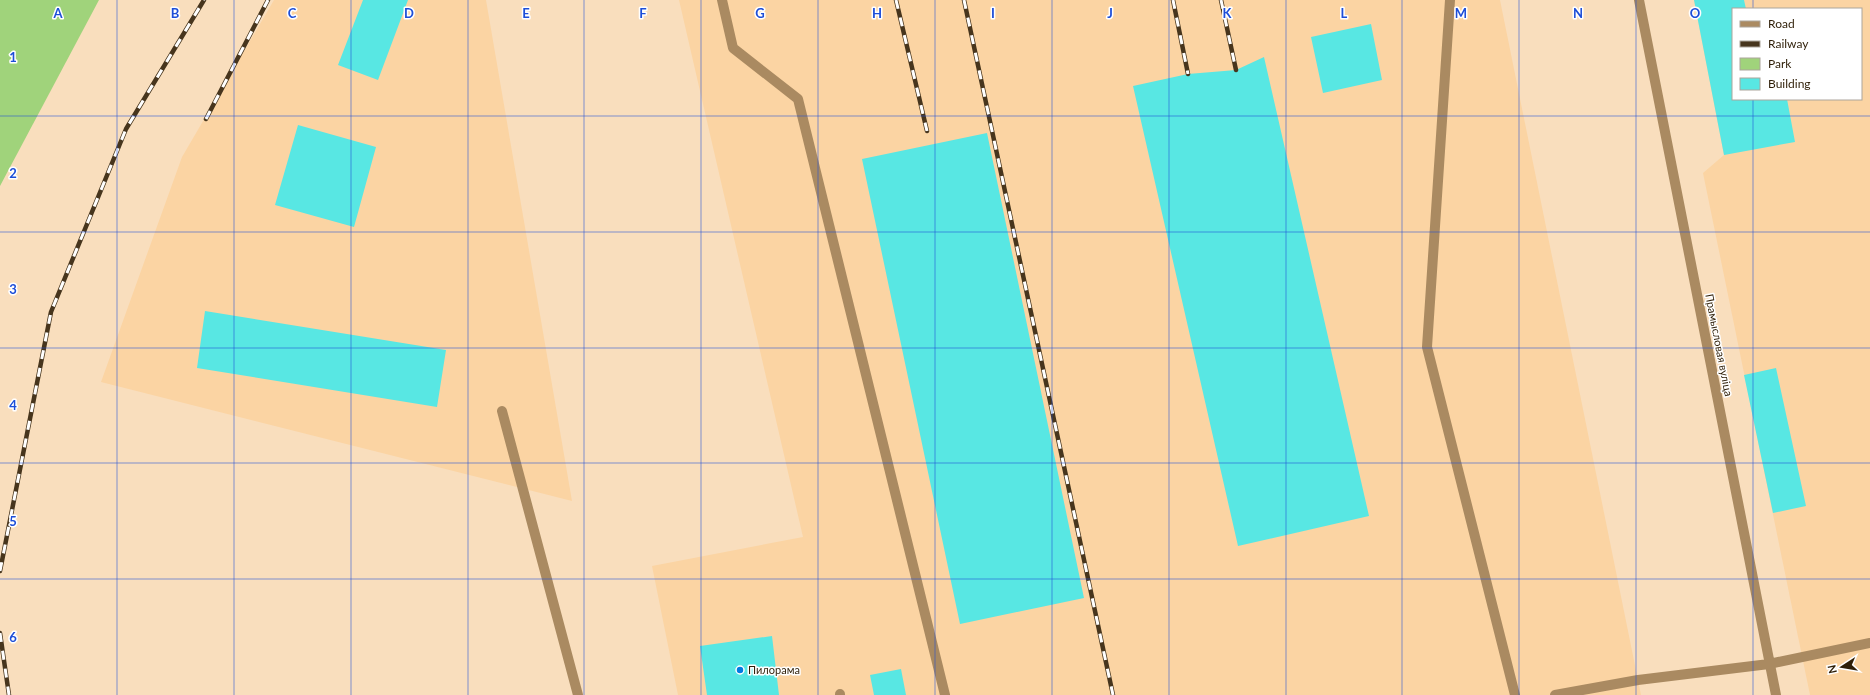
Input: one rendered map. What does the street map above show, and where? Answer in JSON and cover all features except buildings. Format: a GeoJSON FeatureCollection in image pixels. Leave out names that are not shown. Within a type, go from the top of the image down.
{"type":"FeatureCollection","features":[{"type":"Feature","properties":{"kind":"street"},"geometry":{"type":"LineString","coordinates":[[722,0],[733,48],[798,99],[945,695]]}},
{"type":"Feature","properties":{"kind":"street"},"geometry":{"type":"LineString","coordinates":[[1450,0],[1427,347],[1515,695]]}},
{"type":"Feature","properties":{"kind":"street","name":"Прамысловая вуліца"},"geometry":{"type":"LineString","coordinates":[[1639,0],[1776,695]]}},
{"type":"Feature","properties":{"kind":"street"},"geometry":{"type":"LineString","coordinates":[[502,411],[578,695]]}},
{"type":"Feature","properties":{"kind":"street"},"geometry":{"type":"LineString","coordinates":[[1555,695],[1638,680],[1769,664],[1870,643]]}},
{"type":"Feature","properties":{"kind":"shaded area"},"geometry":{"type":"Polygon","coordinates":[[[274,0],[486,0],[572,501],[101,382],[182,157],[274,0]]]}},
{"type":"Feature","properties":{"kind":"shaded area"},"geometry":{"type":"Polygon","coordinates":[[[679,0],[1500,0],[1641,695],[678,695],[652,566],[803,537],[679,0]]]}},
{"type":"Feature","properties":{"kind":"shaded area"},"geometry":{"type":"Polygon","coordinates":[[[1694,0],[1870,0],[1870,695],[1810,695],[1703,173],[1724,155],[1694,0]]]}},
{"type":"Feature","properties":{"kind":"green space"},"geometry":{"type":"Polygon","coordinates":[[[0,0],[99,0],[0,186],[0,0]]]}},
{"type":"Feature","properties":{"kind":"railway"},"geometry":{"type":"LineString","coordinates":[[0,571],[51,312],[126,129],[204,0]]}},
{"type":"Feature","properties":{"kind":"railway"},"geometry":{"type":"LineString","coordinates":[[206,119],[268,0]]}},
{"type":"Feature","properties":{"kind":"railway"},"geometry":{"type":"LineString","coordinates":[[896,0],[927,131]]}},
{"type":"Feature","properties":{"kind":"railway"},"geometry":{"type":"LineString","coordinates":[[964,0],[1113,695]]}},
{"type":"Feature","properties":{"kind":"railway"},"geometry":{"type":"LineString","coordinates":[[1173,0],[1188,74]]}},
{"type":"Feature","properties":{"kind":"railway"},"geometry":{"type":"LineString","coordinates":[[1221,0],[1236,70]]}},
{"type":"Feature","properties":{"kind":"railway"},"geometry":{"type":"LineString","coordinates":[[0,633],[9,695]]}},
{"type":"Feature","properties":{"kind":"place","name":"Пилорама"},"geometry":{"type":"Point","coordinates":[740,670]}}]}
